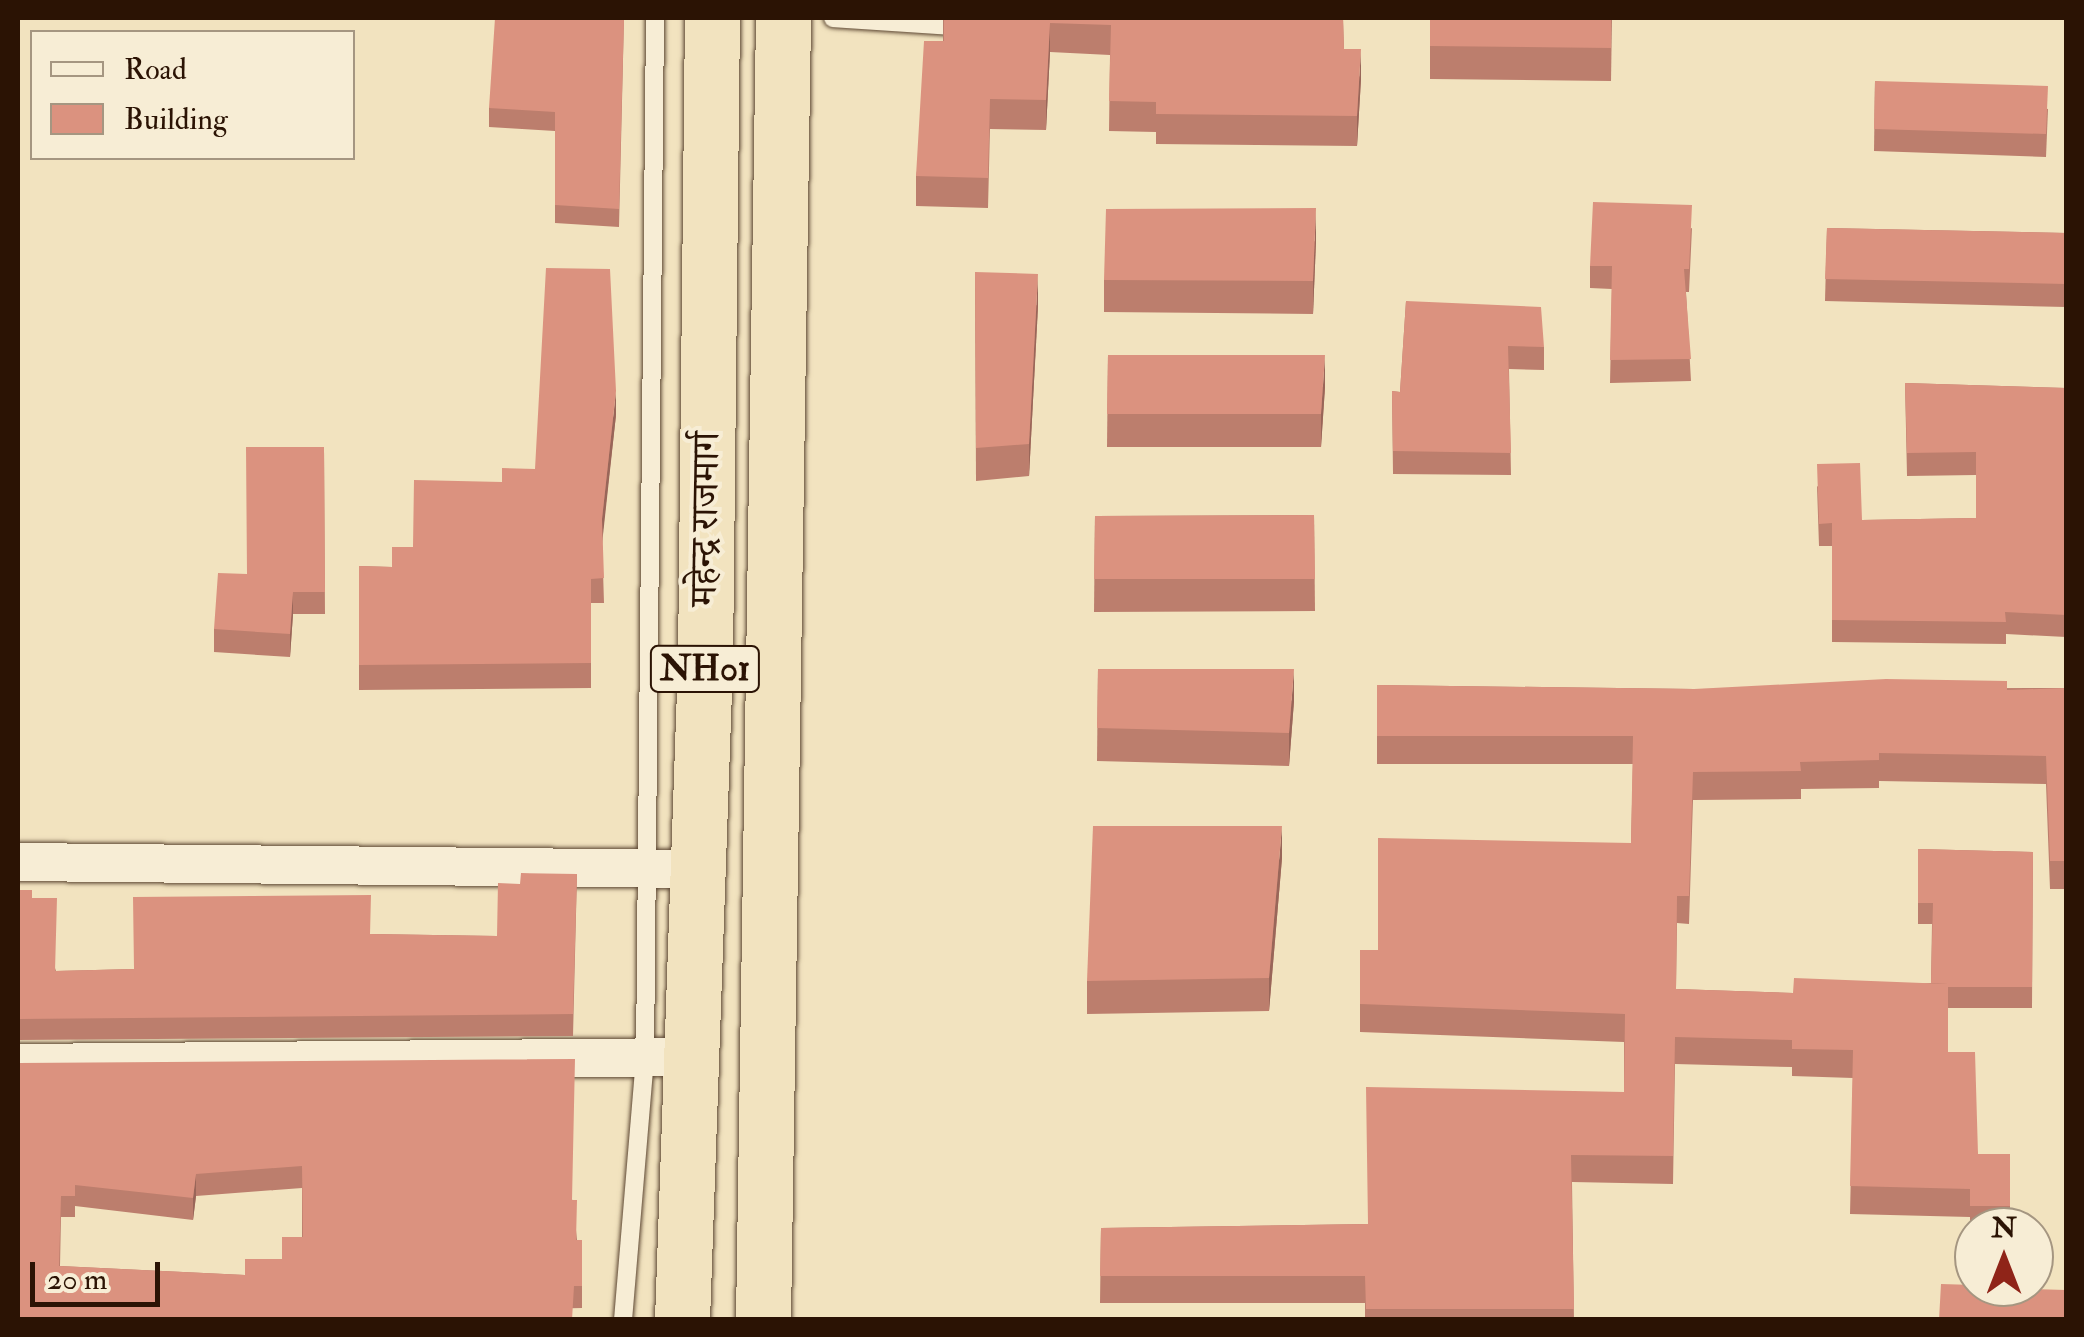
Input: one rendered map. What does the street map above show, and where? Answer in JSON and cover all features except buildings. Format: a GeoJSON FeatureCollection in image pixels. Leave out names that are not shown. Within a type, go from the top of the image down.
{"type":"FeatureCollection","features":[{"type":"Feature","properties":{"kind":"highway","name":"महेन्द्र राजमार्ग"},"geometry":{"type":"LineString","coordinates":[[682,1320],[667,1058],[671,869],[705,661],[712,18]]}},
{"type":"Feature","properties":{"kind":"highway","name":"NH01"},"geometry":{"type":"LineString","coordinates":[[763,1320],[782,18]]}},
{"type":"Feature","properties":{"kind":"street"},"geometry":{"type":"LineString","coordinates":[[18,862],[671,869]]}},
{"type":"Feature","properties":{"kind":"street"},"geometry":{"type":"LineString","coordinates":[[18,1064],[667,1058]]}},
{"type":"Feature","properties":{"kind":"lane"},"geometry":{"type":"LineString","coordinates":[[655,18],[671,869]]}},
{"type":"Feature","properties":{"kind":"lane"},"geometry":{"type":"LineString","coordinates":[[833,18],[995,29]]}},
{"type":"Feature","properties":{"kind":"lane"},"geometry":{"type":"LineString","coordinates":[[623,1320],[667,1058]]}}]}
